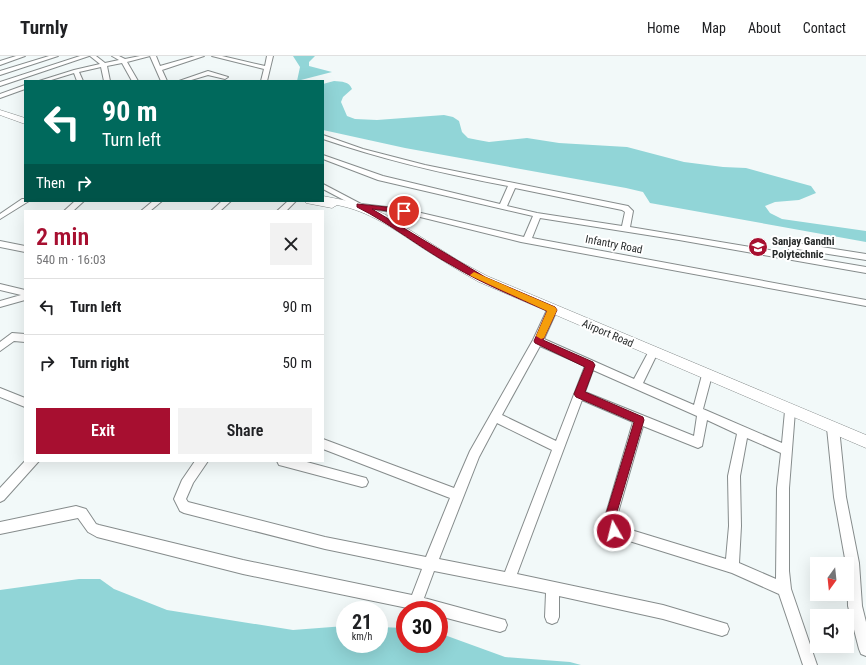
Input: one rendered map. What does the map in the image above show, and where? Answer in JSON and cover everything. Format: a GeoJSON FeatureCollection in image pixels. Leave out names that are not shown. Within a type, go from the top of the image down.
{"type":"FeatureCollection","features":[{"type":"Feature","properties":{"kind":"main road"},"geometry":{"type":"LineString","coordinates":[[0,108],[24,116]]}},
{"type":"Feature","properties":{"kind":"main road"},"geometry":{"type":"LineString","coordinates":[[0,112],[24,121]]}},
{"type":"Feature","properties":{"kind":"main road"},"geometry":{"type":"LineString","coordinates":[[324,199],[360,207]]}},
{"type":"Feature","properties":{"kind":"main road"},"geometry":{"type":"LineString","coordinates":[[318,202],[360,207]]}},
{"type":"Feature","properties":{"kind":"main road","name":"Airport Road"},"geometry":{"type":"LineString","coordinates":[[360,207],[382,217],[455,264],[482,279],[866,442]]}},
{"type":"Feature","properties":{"kind":"street"},"geometry":{"type":"LineString","coordinates":[[0,62],[23,56],[32,63]]}},
{"type":"Feature","properties":{"kind":"street"},"geometry":{"type":"LineString","coordinates":[[0,73],[55,56]]}},
{"type":"Feature","properties":{"kind":"street"},"geometry":{"type":"LineString","coordinates":[[0,84],[86,56]]}},
{"type":"Feature","properties":{"kind":"street"},"geometry":{"type":"LineString","coordinates":[[93,56],[104,65],[106,80]]}},
{"type":"Feature","properties":{"kind":"street"},"geometry":{"type":"LineString","coordinates":[[115,56],[124,61],[134,80]]}},
{"type":"Feature","properties":{"kind":"street"},"geometry":{"type":"LineString","coordinates":[[53,79],[76,70],[153,56],[164,80]]}},
{"type":"Feature","properties":{"kind":"street"},"geometry":{"type":"LineString","coordinates":[[179,56],[186,62]]}},
{"type":"Feature","properties":{"kind":"street"},"geometry":{"type":"LineString","coordinates":[[158,69],[186,62],[201,56]]}},
{"type":"Feature","properties":{"kind":"street"},"geometry":{"type":"LineString","coordinates":[[215,56],[266,68]]}},
{"type":"Feature","properties":{"kind":"street"},"geometry":{"type":"LineString","coordinates":[[264,80],[270,56]]}},
{"type":"Feature","properties":{"kind":"street"},"geometry":{"type":"LineString","coordinates":[[76,70],[80,80]]}},
{"type":"Feature","properties":{"kind":"street"},"geometry":{"type":"LineString","coordinates":[[185,80],[208,72],[226,77]]}},
{"type":"Feature","properties":{"kind":"street"},"geometry":{"type":"LineString","coordinates":[[0,96],[24,87]]}},
{"type":"Feature","properties":{"kind":"street"},"geometry":{"type":"LineString","coordinates":[[324,137],[361,150],[424,166],[512,186],[625,208],[629,211],[626,228]]}},
{"type":"Feature","properties":{"kind":"street"},"geometry":{"type":"LineString","coordinates":[[324,156],[381,178],[537,215],[626,228],[866,270]]}},
{"type":"Feature","properties":{"kind":"street"},"geometry":{"type":"LineString","coordinates":[[503,207],[512,186]]}},
{"type":"Feature","properties":{"kind":"street"},"geometry":{"type":"LineString","coordinates":[[324,187],[360,207]]}},
{"type":"Feature","properties":{"kind":"street"},"geometry":{"type":"LineString","coordinates":[[0,217],[24,202]]}},
{"type":"Feature","properties":{"kind":"street"},"geometry":{"type":"LineString","coordinates":[[69,210],[79,202]]}},
{"type":"Feature","properties":{"kind":"street"},"geometry":{"type":"LineString","coordinates":[[146,210],[157,202]]}},
{"type":"Feature","properties":{"kind":"street"},"geometry":{"type":"LineString","coordinates":[[217,210],[226,202]]}},
{"type":"Feature","properties":{"kind":"street"},"geometry":{"type":"LineString","coordinates":[[282,210],[291,202]]}},
{"type":"Feature","properties":{"kind":"street","name":"Infantry Road"},"geometry":{"type":"LineString","coordinates":[[360,207],[404,211],[526,240],[866,302]]}},
{"type":"Feature","properties":{"kind":"street","name":"Infantry Road"},"geometry":{"type":"LineString","coordinates":[[360,207],[407,216],[531,246],[866,309]]}},
{"type":"Feature","properties":{"kind":"street"},"geometry":{"type":"LineString","coordinates":[[526,240],[537,215]]}},
{"type":"Feature","properties":{"kind":"street"},"geometry":{"type":"LineString","coordinates":[[0,244],[24,249]]}},
{"type":"Feature","properties":{"kind":"street"},"geometry":{"type":"LineString","coordinates":[[790,256],[794,247],[796,246],[866,257]]}},
{"type":"Feature","properties":{"kind":"street"},"geometry":{"type":"LineString","coordinates":[[0,287],[24,294]]}},
{"type":"Feature","properties":{"kind":"street"},"geometry":{"type":"LineString","coordinates":[[0,304],[24,297]]}},
{"type":"Feature","properties":{"kind":"street"},"geometry":{"type":"LineString","coordinates":[[417,601],[457,494],[474,455],[538,341],[552,310]]}},
{"type":"Feature","properties":{"kind":"street"},"geometry":{"type":"LineString","coordinates":[[0,347],[12,338]]}},
{"type":"Feature","properties":{"kind":"street"},"geometry":{"type":"LineString","coordinates":[[0,340],[24,338]]}},
{"type":"Feature","properties":{"kind":"street"},"geometry":{"type":"LineString","coordinates":[[538,341],[786,450]]}},
{"type":"Feature","properties":{"kind":"street"},"geometry":{"type":"LineString","coordinates":[[637,384],[653,352]]}},
{"type":"Feature","properties":{"kind":"street"},"geometry":{"type":"LineString","coordinates":[[509,579],[590,365]]}},
{"type":"Feature","properties":{"kind":"street"},"geometry":{"type":"LineString","coordinates":[[579,394],[698,443],[700,413],[707,375]]}},
{"type":"Feature","properties":{"kind":"street"},"geometry":{"type":"LineString","coordinates":[[0,392],[24,403]]}},
{"type":"Feature","properties":{"kind":"street"},"geometry":{"type":"LineString","coordinates":[[790,411],[783,488],[782,571],[784,589],[810,665]]}},
{"type":"Feature","properties":{"kind":"street"},"geometry":{"type":"LineString","coordinates":[[495,417],[559,448]]}},
{"type":"Feature","properties":{"kind":"street"},"geometry":{"type":"LineString","coordinates":[[639,420],[609,524],[614,531],[732,567],[784,589]]}},
{"type":"Feature","properties":{"kind":"street"},"geometry":{"type":"LineString","coordinates":[[833,428],[840,497],[852,563],[855,606],[866,649]]}},
{"type":"Feature","properties":{"kind":"street"},"geometry":{"type":"LineString","coordinates":[[732,567],[735,526],[734,476],[743,432]]}},
{"type":"Feature","properties":{"kind":"street"},"geometry":{"type":"LineString","coordinates":[[324,444],[457,494]]}},
{"type":"Feature","properties":{"kind":"street"},"geometry":{"type":"LineString","coordinates":[[0,496],[32,462]]}},
{"type":"Feature","properties":{"kind":"street"},"geometry":{"type":"LineString","coordinates":[[201,462],[194,471],[180,499],[184,507],[325,543],[553,588],[663,612],[722,629]]}},
{"type":"Feature","properties":{"kind":"street"},"geometry":{"type":"LineString","coordinates":[[287,462],[362,482]]}},
{"type":"Feature","properties":{"kind":"street"},"geometry":{"type":"LineString","coordinates":[[0,528],[76,512],[82,513],[92,528],[97,531],[243,568],[406,601]]}},
{"type":"Feature","properties":{"kind":"street"},"geometry":{"type":"LineString","coordinates":[[552,617],[553,588]]}},
{"type":"Feature","properties":{"kind":"street"},"geometry":{"type":"LineString","coordinates":[[448,611],[500,625]]}},
{"type":"Feature","properties":{"kind":"shaded area"},"geometry":{"type":"Polygon","coordinates":[[[293,56],[315,56],[309,62],[309,66],[332,72],[297,80],[300,67],[293,56]]]}},
{"type":"Feature","properties":{"kind":"shaded area"},"geometry":{"type":"Polygon","coordinates":[[[334,81],[345,82],[351,86],[352,89],[343,97],[341,102],[347,116],[355,119],[377,120],[444,115],[453,117],[459,121],[462,132],[468,138],[478,140],[489,142],[527,138],[559,143],[627,147],[684,162],[723,167],[746,168],[811,186],[816,193],[799,200],[775,202],[765,206],[770,213],[782,219],[866,231],[866,242],[650,203],[643,192],[626,188],[405,148],[324,130],[324,84],[334,81]]]}},
{"type":"Feature","properties":{"kind":"shaded area"},"geometry":{"type":"Polygon","coordinates":[[[79,579],[100,579],[114,589],[167,610],[293,630],[336,627],[336,653],[388,653],[388,627],[396,628],[396,653],[448,653],[448,636],[505,657],[570,662],[581,665],[0,665],[0,590],[79,579]]]}},
{"type":"Feature","properties":{"kind":"slow traffic"},"geometry":{"type":"LineString","coordinates":[[474,275],[552,310],[541,336]]}},
{"type":"Feature","properties":{"kind":"place","name":"Sanjay Gandhi Polytechnic"},"geometry":{"type":"Point","coordinates":[758,247]}},
{"type":"Feature","properties":{"kind":"route"},"geometry":{"type":"LineString","coordinates":[[404,211],[359,206],[382,217],[455,264],[482,279],[552,310],[538,341],[590,365],[579,394],[639,420],[611,514],[609,524],[614,531]]}}]}
